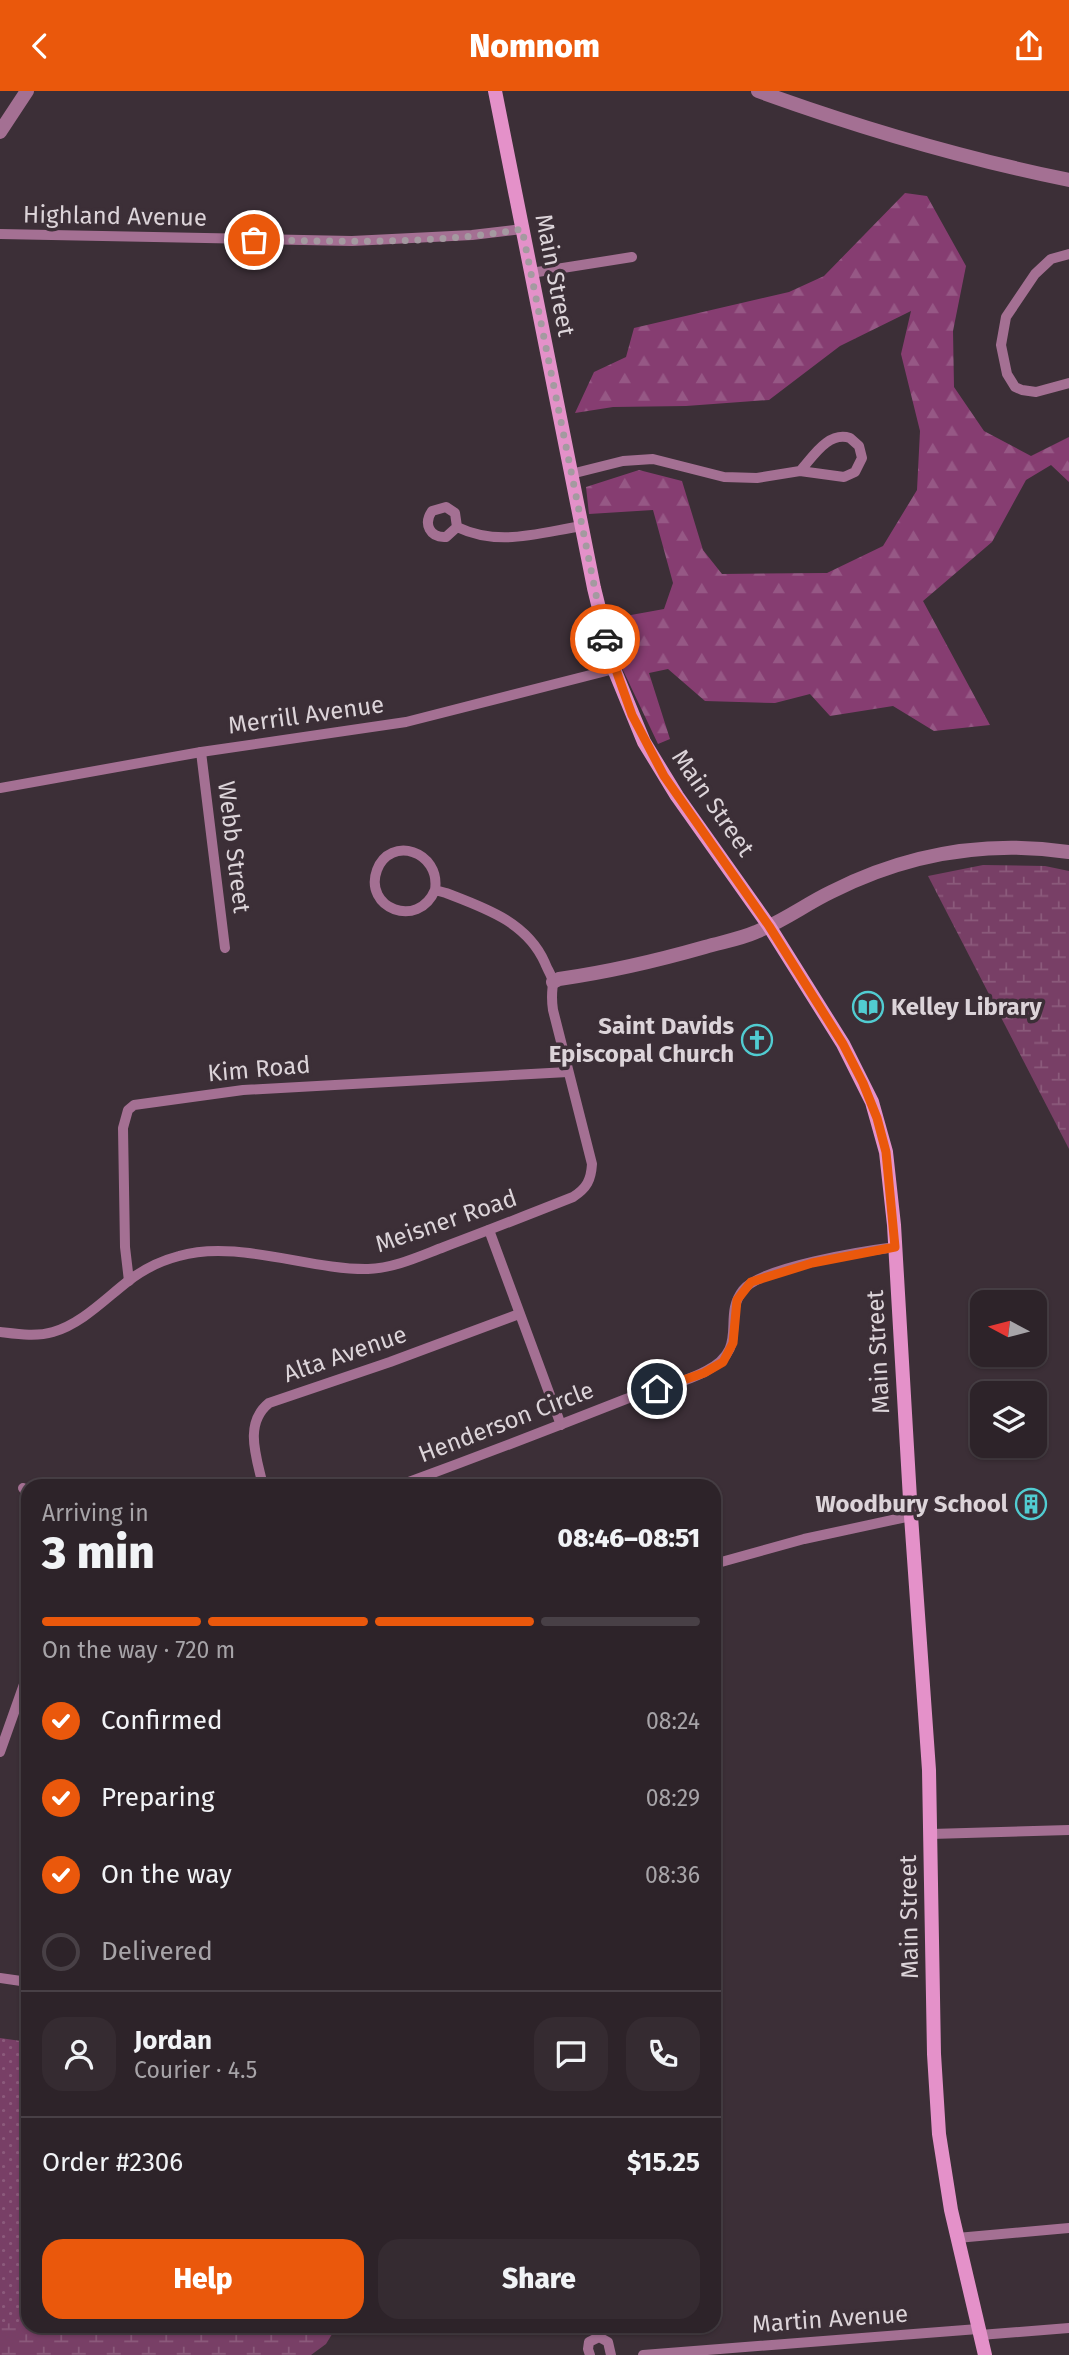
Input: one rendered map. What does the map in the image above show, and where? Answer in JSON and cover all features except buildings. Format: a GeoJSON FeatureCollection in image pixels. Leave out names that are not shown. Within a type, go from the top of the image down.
{"type":"FeatureCollection","features":[{"type":"Feature","properties":{"kind":"main road","name":"Main Street"},"geometry":{"type":"LineString","coordinates":[[495,91],[600,617],[614,669],[644,742],[664,776],[769,926],[843,1044],[872,1102],[886,1152],[895,1247],[929,1770],[936,2097],[942,2163],[985,2355]]}},
{"type":"Feature","properties":{"kind":"street"},"geometry":{"type":"LineString","coordinates":[[0,132],[27,91]]}},
{"type":"Feature","properties":{"kind":"street"},"geometry":{"type":"LineString","coordinates":[[758,91],[915,143],[1069,180]]}},
{"type":"Feature","properties":{"kind":"street","name":"Highland Avenue"},"geometry":{"type":"LineString","coordinates":[[0,234],[352,241],[472,235],[522,229]]}},
{"type":"Feature","properties":{"kind":"street"},"geometry":{"type":"LineString","coordinates":[[1069,254],[1051,259],[1035,274],[1006,317],[1001,345],[1007,374],[1011,382],[1022,390],[1036,392],[1069,383]]}},
{"type":"Feature","properties":{"kind":"street"},"geometry":{"type":"LineString","coordinates":[[531,273],[632,257]]}},
{"type":"Feature","properties":{"kind":"street"},"geometry":{"type":"LineString","coordinates":[[571,474],[639,459],[665,461],[724,477],[757,478],[800,471],[840,477],[848,476],[860,466],[861,450],[850,438],[835,437],[800,471]]}},
{"type":"Feature","properties":{"kind":"street"},"geometry":{"type":"LineString","coordinates":[[457,527],[479,536],[500,538],[582,526]]}},
{"type":"Feature","properties":{"kind":"street","name":"Merrill Avenue"},"geometry":{"type":"LineString","coordinates":[[0,788],[201,752],[406,722],[614,669]]}},
{"type":"Feature","properties":{"kind":"street","name":"Webb Street"},"geometry":{"type":"LineString","coordinates":[[201,752],[225,948]]}},
{"type":"Feature","properties":{"kind":"street"},"geometry":{"type":"LineString","coordinates":[[435,890],[464,900],[523,931],[536,946],[553,982],[662,959],[756,932],[846,884],[928,856],[993,847],[1069,852]]}},
{"type":"Feature","properties":{"kind":"street"},"geometry":{"type":"LineString","coordinates":[[415,852],[430,864],[435,876],[435,890],[429,901],[418,909],[406,912],[393,909],[379,896],[375,884],[377,871],[384,860],[395,853],[415,852]]}},
{"type":"Feature","properties":{"kind":"street","name":"Meisner Road"},"geometry":{"type":"LineString","coordinates":[[0,1332],[40,1334],[61,1329],[80,1319],[154,1265],[192,1253],[240,1253],[346,1268],[378,1268],[399,1263],[573,1197],[588,1184],[591,1157],[553,1010],[550,994],[553,982]]}},
{"type":"Feature","properties":{"kind":"street","name":"Kim Road"},"geometry":{"type":"LineString","coordinates":[[129,1281],[125,1247],[123,1128],[128,1110],[134,1105],[243,1090],[568,1072]]}},
{"type":"Feature","properties":{"kind":"street"},"geometry":{"type":"LineString","coordinates":[[489,1230],[561,1425]]}},
{"type":"Feature","properties":{"kind":"street","name":"Henderson Circle"},"geometry":{"type":"LineString","coordinates":[[417,1479],[704,1373],[723,1362],[733,1343],[737,1300],[751,1282],[812,1263],[895,1247]]}},
{"type":"Feature","properties":{"kind":"street","name":"Alta Avenue"},"geometry":{"type":"LineString","coordinates":[[262,1479],[253,1430],[260,1410],[269,1403],[519,1314]]}},
{"type":"Feature","properties":{"kind":"street"},"geometry":{"type":"LineString","coordinates":[[721,1562],[804,1538],[911,1516]]}},
{"type":"Feature","properties":{"kind":"street"},"geometry":{"type":"LineString","coordinates":[[0,1752],[21,1693]]}},
{"type":"Feature","properties":{"kind":"street"},"geometry":{"type":"LineString","coordinates":[[931,1834],[1069,1830]]}},
{"type":"Feature","properties":{"kind":"street"},"geometry":{"type":"LineString","coordinates":[[0,1978],[21,1981]]}},
{"type":"Feature","properties":{"kind":"street"},"geometry":{"type":"LineString","coordinates":[[957,2238],[1069,2228]]}},
{"type":"Feature","properties":{"kind":"street","name":"Martin Avenue"},"geometry":{"type":"LineString","coordinates":[[643,2355],[1069,2328]]}},
{"type":"Feature","properties":{"kind":"street"},"geometry":{"type":"LineString","coordinates":[[590,2355],[589,2342],[599,2337],[608,2342],[611,2355]]}},
{"type":"Feature","properties":{"kind":"green space"},"geometry":{"type":"Polygon","coordinates":[[[905,193],[927,196],[966,266],[953,331],[954,387],[984,431],[1031,456],[1069,437],[1069,482],[1051,465],[1026,480],[992,542],[923,601],[990,725],[934,731],[893,706],[830,716],[810,694],[775,703],[705,701],[668,669],[649,673],[670,739],[658,744],[621,666],[609,619],[664,609],[673,583],[653,510],[589,514],[586,487],[639,470],[682,481],[703,550],[722,574],[827,573],[883,546],[917,490],[920,431],[901,354],[911,311],[840,346],[769,400],[686,406],[613,407],[575,413],[594,372],[626,357],[634,328],[789,292],[824,276],[905,193]]]}},
{"type":"Feature","properties":{"kind":"green space"},"geometry":{"type":"Polygon","coordinates":[[[983,865],[1045,866],[1069,871],[1069,1149],[928,876],[983,865]]]}},
{"type":"Feature","properties":{"kind":"green space"},"geometry":{"type":"Polygon","coordinates":[[[0,2038],[21,2041],[21,2322],[0,2324],[0,2038]]]}},
{"type":"Feature","properties":{"kind":"green space"},"geometry":{"type":"Polygon","coordinates":[[[0,2071],[21,2076],[21,2333],[333,2333],[326,2344],[311,2355],[0,2355],[0,2071]]]}},
{"type":"Feature","properties":{"kind":"way so far"},"geometry":{"type":"LineString","coordinates":[[254,240],[391,240],[522,229],[605,639]]}},
{"type":"Feature","properties":{"kind":"place","name":"Kelley Library"},"geometry":{"type":"Point","coordinates":[868,1007]}},
{"type":"Feature","properties":{"kind":"place","name":"Saint Davids Episcopal Church"},"geometry":{"type":"Point","coordinates":[757,1040]}},
{"type":"Feature","properties":{"kind":"place","name":"Woodbury School"},"geometry":{"type":"Point","coordinates":[1031,1504]}},
{"type":"Feature","properties":{"kind":"route"},"geometry":{"type":"LineString","coordinates":[[605,639],[614,669],[644,742],[664,776],[813,994],[863,1083],[872,1102],[886,1152],[894,1225],[895,1247],[812,1263],[751,1282],[737,1300],[733,1343],[723,1362],[704,1373],[657,1389]]}}]}
